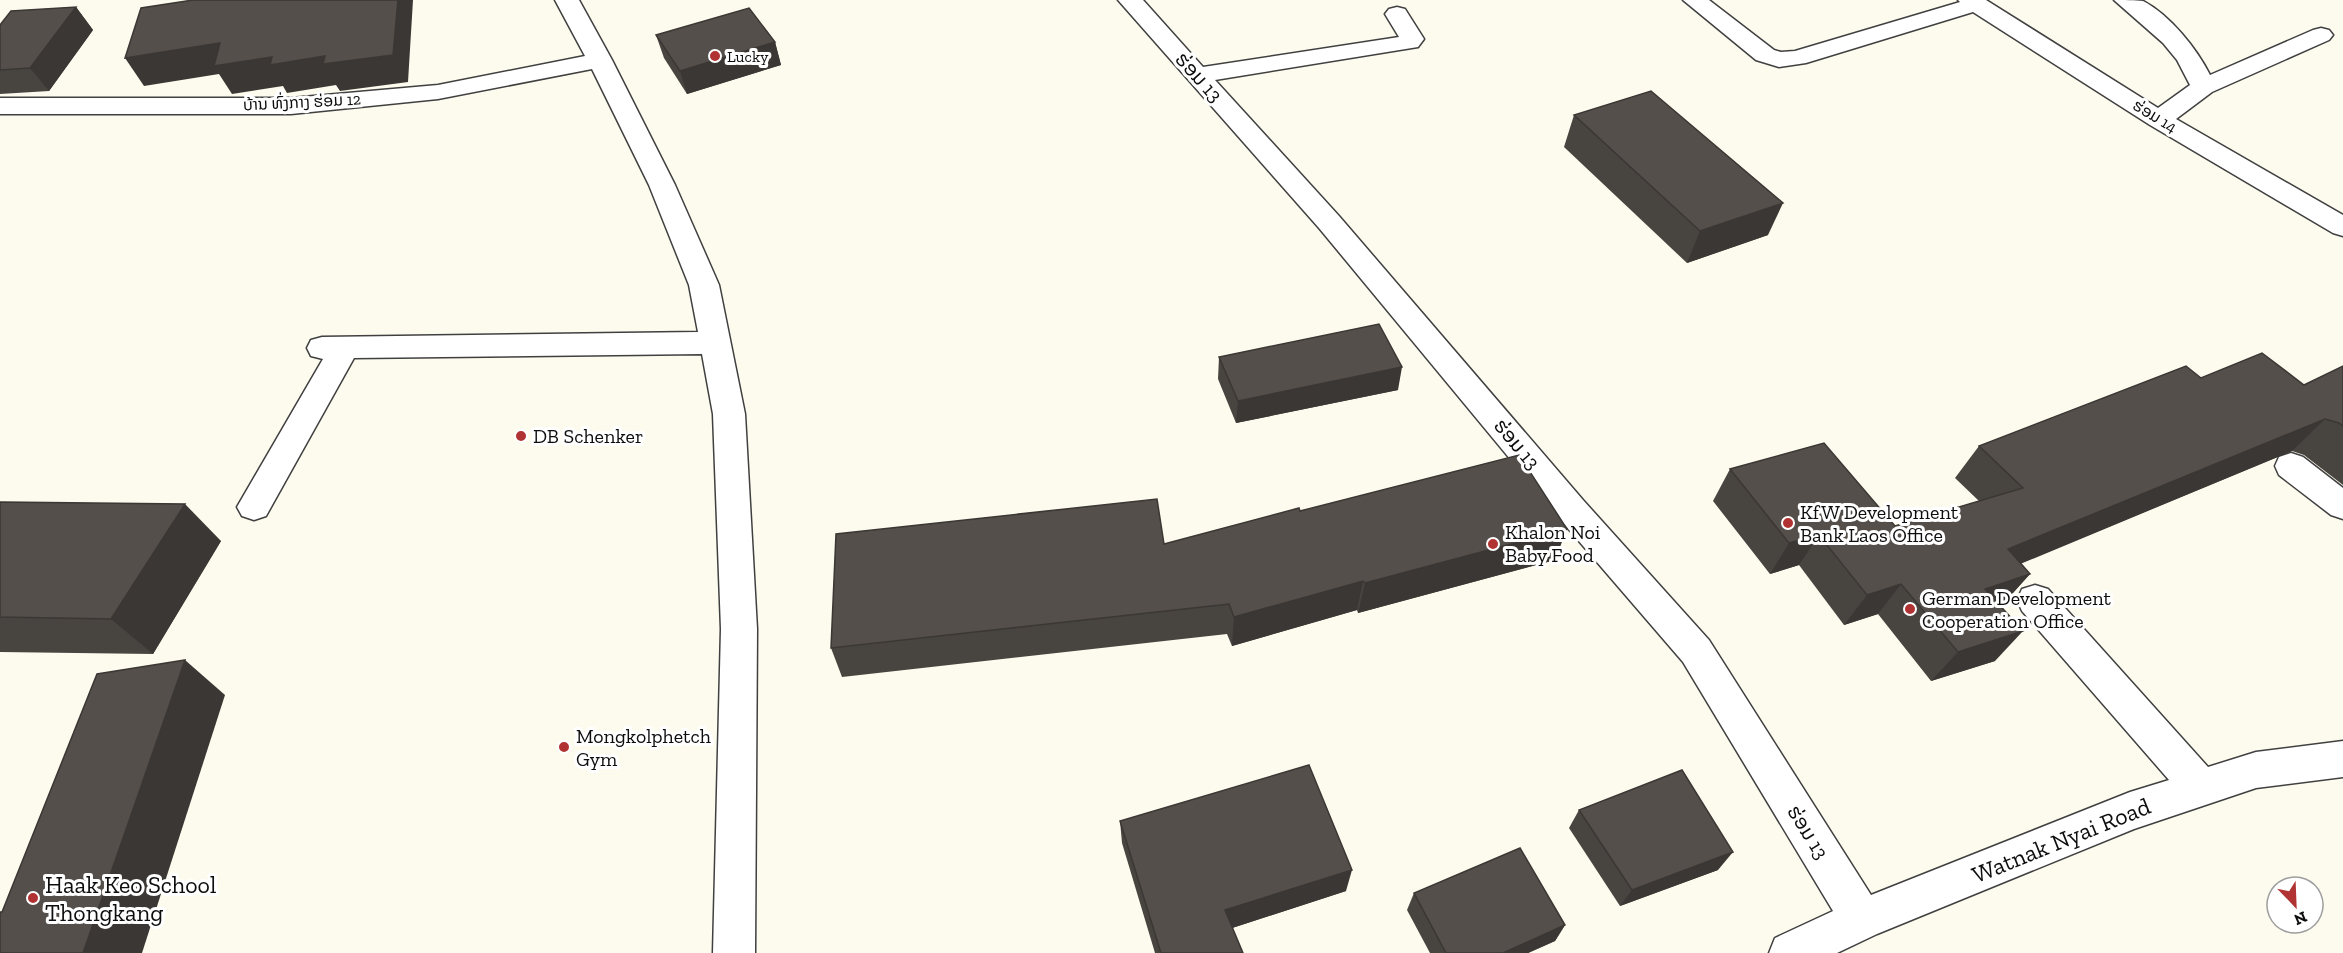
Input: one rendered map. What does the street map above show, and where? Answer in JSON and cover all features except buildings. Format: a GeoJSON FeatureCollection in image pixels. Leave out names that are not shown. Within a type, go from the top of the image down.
{"type":"FeatureCollection","features":[{"type":"Feature","properties":{"kind":"street"},"geometry":{"type":"LineString","coordinates":[[567,0],[600,60],[662,185],[704,285],[729,414],[740,629],[734,953]]}},
{"type":"Feature","properties":{"kind":"street","name":"ຮ່ອມ 13"},"geometry":{"type":"LineString","coordinates":[[1130,0],[1329,222],[1571,510],[1696,651],[1862,919]]}},
{"type":"Feature","properties":{"kind":"street"},"geometry":{"type":"LineString","coordinates":[[1695,0],[1765,55],[1779,60],[1797,58],[1973,2]]}},
{"type":"Feature","properties":{"kind":"street"},"geometry":{"type":"LineString","coordinates":[[2126,0],[2159,24],[2194,63],[2203,87]]}},
{"type":"Feature","properties":{"kind":"street","name":"ຮ່ອມ 14"},"geometry":{"type":"LineString","coordinates":[[1973,2],[2159,120],[2343,227]]}},
{"type":"Feature","properties":{"kind":"street"},"geometry":{"type":"LineString","coordinates":[[1197,75],[1410,42],[1412,39],[1397,14]]}},
{"type":"Feature","properties":{"kind":"street"},"geometry":{"type":"LineString","coordinates":[[2159,120],[2203,87],[2321,35]]}},
{"type":"Feature","properties":{"kind":"street","name":"ບ້ານ ທົ່ງກາງ ຮ່ອມ 12"},"geometry":{"type":"LineString","coordinates":[[0,106],[291,106],[438,92],[600,60]]}},
{"type":"Feature","properties":{"kind":"street"},"geometry":{"type":"LineString","coordinates":[[254,507],[333,348],[715,344]]}},
{"type":"Feature","properties":{"kind":"street"},"geometry":{"type":"LineString","coordinates":[[2292,465],[2343,506]]}},
{"type":"Feature","properties":{"kind":"street"},"geometry":{"type":"LineString","coordinates":[[2035,600],[2200,787]]}},
{"type":"Feature","properties":{"kind":"street","name":"Watnak Nyai Road"},"geometry":{"type":"LineString","coordinates":[[1790,953],[1862,919],[2130,811],[2256,770],[2343,759]]}},
{"type":"Feature","properties":{"kind":"place","name":"Lucky"},"geometry":{"type":"Point","coordinates":[715,56]}},
{"type":"Feature","properties":{"kind":"place","name":"DB Schenker"},"geometry":{"type":"Point","coordinates":[521,436]}},
{"type":"Feature","properties":{"kind":"place","name":"KfW Development Bank Laos Office"},"geometry":{"type":"Point","coordinates":[1788,523]}},
{"type":"Feature","properties":{"kind":"place","name":"Khalon Noi Baby Food"},"geometry":{"type":"Point","coordinates":[1493,544]}},
{"type":"Feature","properties":{"kind":"place","name":"German Development Cooperation Office"},"geometry":{"type":"Point","coordinates":[1910,609]}},
{"type":"Feature","properties":{"kind":"place","name":"Mongkolphetch Gym"},"geometry":{"type":"Point","coordinates":[564,747]}},
{"type":"Feature","properties":{"kind":"place","name":"Haak Keo School Thongkang"},"geometry":{"type":"Point","coordinates":[33,898]}}]}
